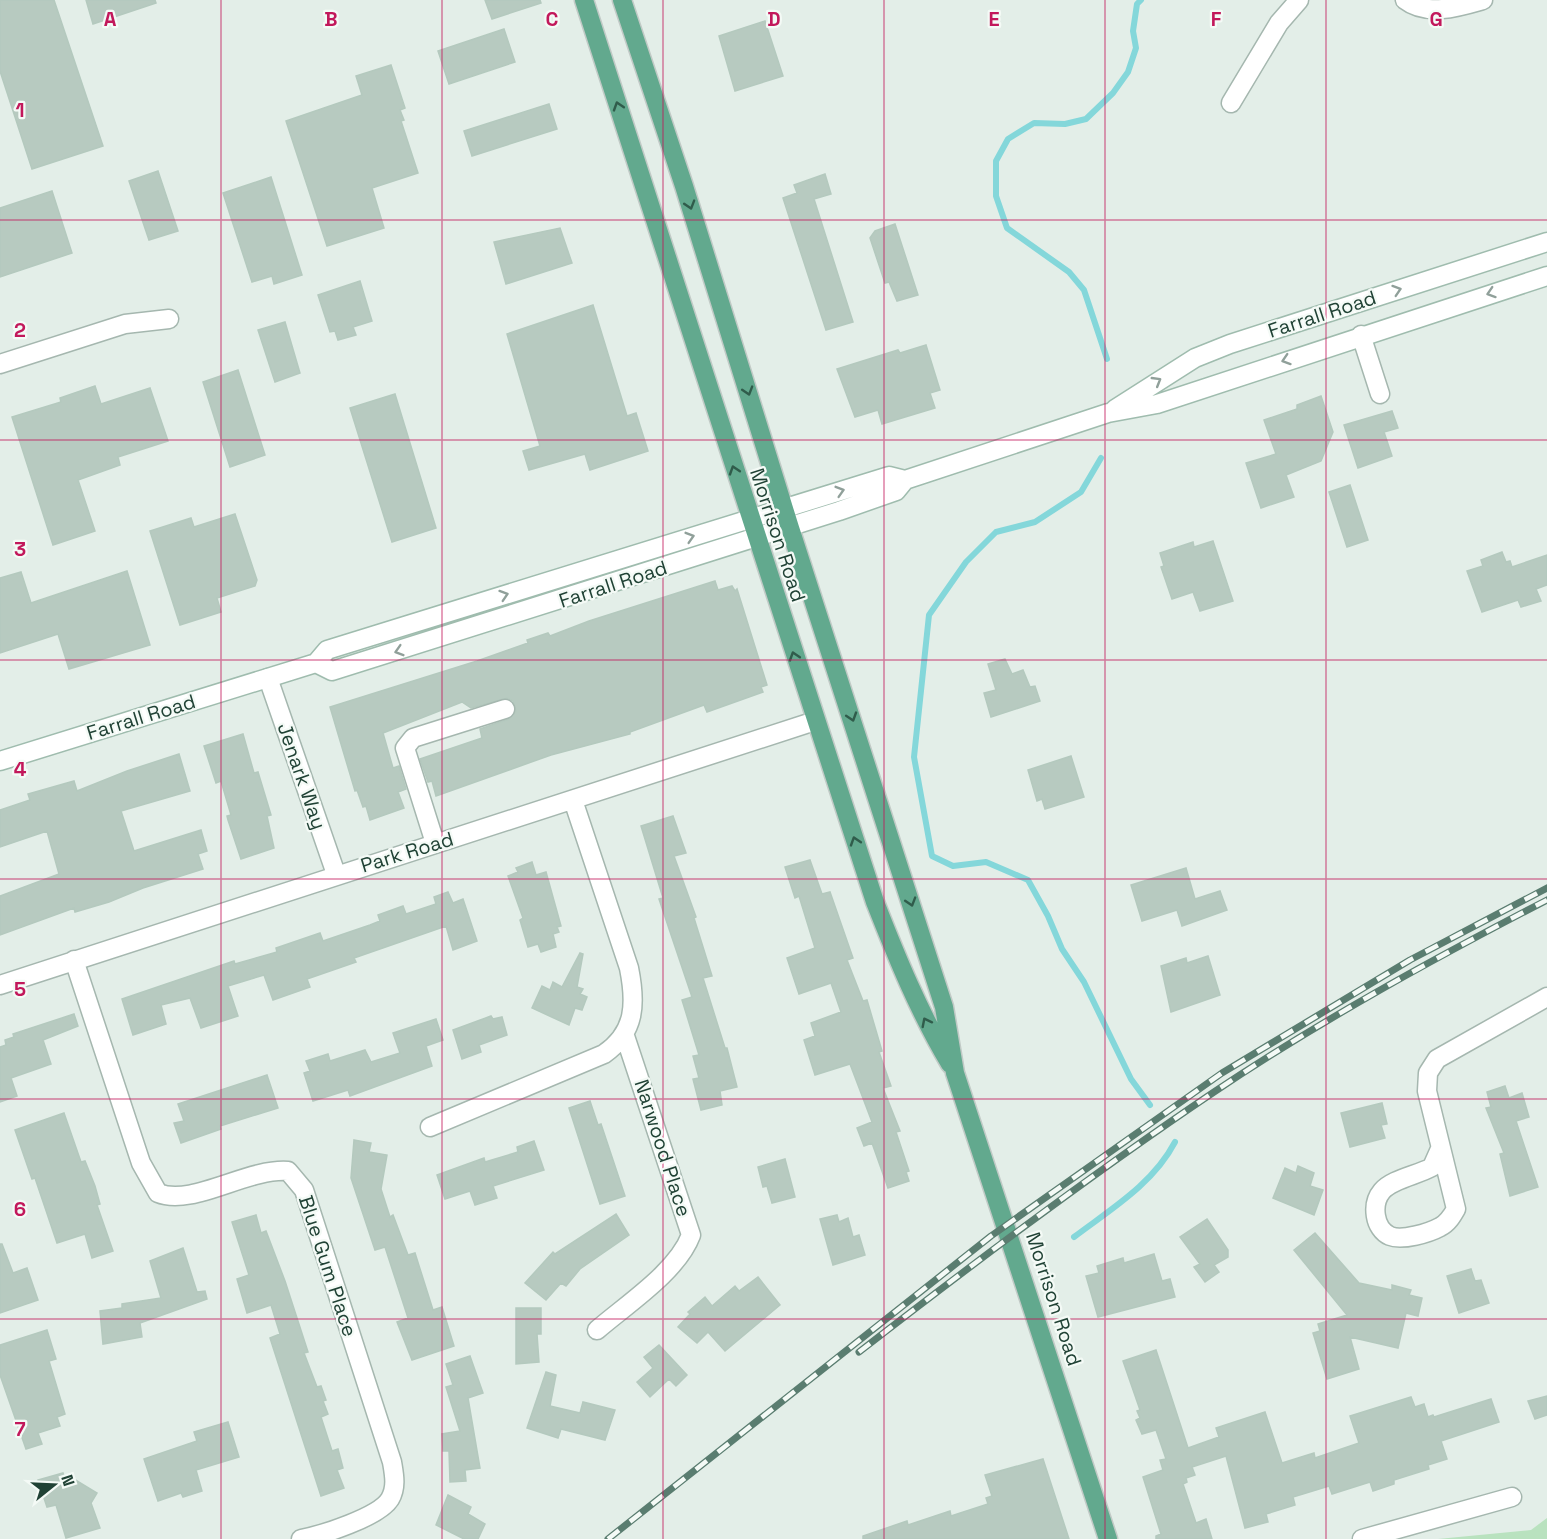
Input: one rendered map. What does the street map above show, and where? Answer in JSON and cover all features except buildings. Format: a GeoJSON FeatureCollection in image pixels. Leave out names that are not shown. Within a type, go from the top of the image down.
{"type":"FeatureCollection","features":[{"type":"Feature","properties":{"kind":"main road","name":"Morrison Road"},"geometry":{"type":"LineString","coordinates":[[584,0],[755,537],[875,902],[902,973],[927,1026],[955,1073]]}},
{"type":"Feature","properties":{"kind":"main road","name":"Morrison Road"},"geometry":{"type":"LineString","coordinates":[[622,0],[684,186],[790,528],[944,1007],[955,1073],[1108,1539]]}},
{"type":"Feature","properties":{"kind":"street"},"geometry":{"type":"LineString","coordinates":[[1231,103],[1279,23],[1299,0]]}},
{"type":"Feature","properties":{"kind":"street"},"geometry":{"type":"LineString","coordinates":[[1405,0],[1411,4],[1433,9],[1460,7],[1483,0]]}},
{"type":"Feature","properties":{"kind":"street","name":"Farrall Road"},"geometry":{"type":"LineString","coordinates":[[1108,413],[1151,384],[1210,352],[1547,242]]}},
{"type":"Feature","properties":{"kind":"street"},"geometry":{"type":"LineString","coordinates":[[1448,274],[1458,304]]}},
{"type":"Feature","properties":{"kind":"street","name":"Farrall Road"},"geometry":{"type":"LineString","coordinates":[[0,761],[316,663],[327,650],[889,476],[904,480],[1108,413],[1157,404],[1361,335],[1547,276]]}},
{"type":"Feature","properties":{"kind":"street"},"geometry":{"type":"LineString","coordinates":[[1316,316],[1325,347]]}},
{"type":"Feature","properties":{"kind":"street"},"geometry":{"type":"LineString","coordinates":[[0,363],[125,324],[169,319]]}},
{"type":"Feature","properties":{"kind":"street"},"geometry":{"type":"LineString","coordinates":[[1361,335],[1380,394]]}},
{"type":"Feature","properties":{"kind":"street"},"geometry":{"type":"LineString","coordinates":[[1210,352],[1224,380]]}},
{"type":"Feature","properties":{"kind":"street","name":"Farrall Road"},"geometry":{"type":"LineString","coordinates":[[316,663],[332,671],[755,537],[790,528],[896,490],[904,480]]}},
{"type":"Feature","properties":{"kind":"street","name":"Jenark Way"},"geometry":{"type":"LineString","coordinates":[[268,678],[336,874]]}},
{"type":"Feature","properties":{"kind":"street"},"geometry":{"type":"LineString","coordinates":[[435,843],[405,748],[413,738],[505,710]]}},
{"type":"Feature","properties":{"kind":"street","name":"Park Road"},"geometry":{"type":"LineString","coordinates":[[0,985],[336,874],[815,721]]}},
{"type":"Feature","properties":{"kind":"street"},"geometry":{"type":"LineString","coordinates":[[430,1127],[604,1054],[625,1036],[634,1008],[629,968],[573,800]]}},
{"type":"Feature","properties":{"kind":"street","name":"Blue Gum Place"},"geometry":{"type":"LineString","coordinates":[[74,960],[141,1163],[158,1193],[179,1197],[249,1175],[278,1170],[288,1171],[304,1190],[392,1462],[395,1481],[390,1499],[376,1511],[301,1539]]}},
{"type":"Feature","properties":{"kind":"street"},"geometry":{"type":"LineString","coordinates":[[1440,1149],[1432,1167],[1383,1190],[1376,1199],[1375,1213],[1379,1226],[1389,1236],[1401,1238],[1440,1227],[1450,1220],[1455,1209],[1427,1091],[1428,1073],[1437,1059],[1452,1048],[1547,997]]}},
{"type":"Feature","properties":{"kind":"street","name":"Narwood Place"},"geometry":{"type":"LineString","coordinates":[[597,1330],[673,1264],[687,1247],[691,1235],[625,1036]]}},
{"type":"Feature","properties":{"kind":"street"},"geometry":{"type":"LineString","coordinates":[[1362,1539],[1512,1497]]}},
{"type":"Feature","properties":{"kind":"green space"},"geometry":{"type":"Polygon","coordinates":[[[1547,1518],[1547,1539],[1438,1539],[1531,1530],[1547,1518]]]}},
{"type":"Feature","properties":{"kind":"waterway"},"geometry":{"type":"LineString","coordinates":[[1107,359],[1084,290],[1069,272],[1007,228],[996,196],[996,161],[1008,139],[1034,123],[1065,124],[1086,119],[1113,93],[1128,72],[1136,48],[1133,31],[1137,4],[1141,0]]}},
{"type":"Feature","properties":{"kind":"waterway"},"geometry":{"type":"LineString","coordinates":[[1101,458],[1081,492],[1035,522],[996,532],[966,562],[929,615],[914,757],[932,856],[953,866],[986,862],[1028,880],[1048,916],[1062,949],[1084,982],[1131,1079],[1150,1105]]}},
{"type":"Feature","properties":{"kind":"waterway"},"geometry":{"type":"LineString","coordinates":[[1074,1237],[1143,1183],[1166,1157],[1175,1142]]}},
{"type":"Feature","properties":{"kind":"railway"},"geometry":{"type":"LineString","coordinates":[[608,1539],[991,1236],[1222,1073],[1410,960],[1547,888]]}},
{"type":"Feature","properties":{"kind":"railway"},"geometry":{"type":"LineString","coordinates":[[859,1352],[1034,1219],[1214,1092],[1295,1040],[1378,992],[1547,900]]}}]}
